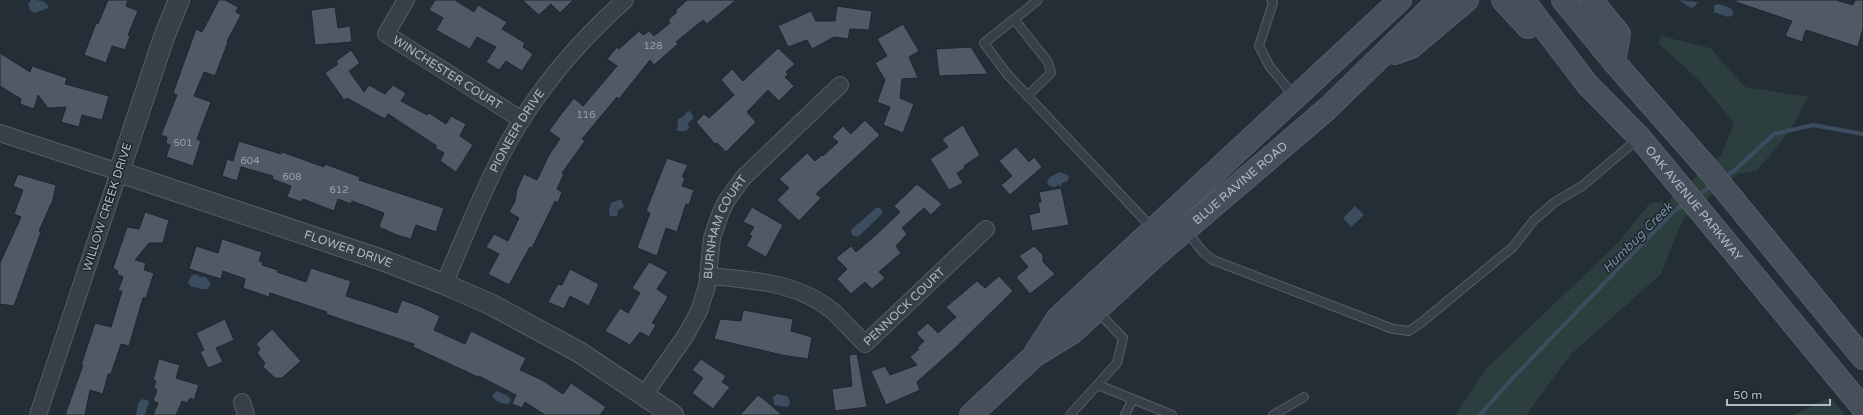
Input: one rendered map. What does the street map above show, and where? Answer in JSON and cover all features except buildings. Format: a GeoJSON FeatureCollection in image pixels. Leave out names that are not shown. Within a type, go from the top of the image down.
{"type":"FeatureCollection","features":[{"type":"Feature","properties":{"kind":"main road","name":"BLUE RAVINE ROAD"},"geometry":{"type":"LineString","coordinates":[[1034,356],[1058,318],[1296,99],[1400,0]]}},
{"type":"Feature","properties":{"kind":"main road","name":"BLUE RAVINE ROAD"},"geometry":{"type":"LineString","coordinates":[[971,415],[1034,356],[1073,332],[1156,255],[1327,109],[1439,0]]}},
{"type":"Feature","properties":{"kind":"main road"},"geometry":{"type":"LineString","coordinates":[[1381,58],[1411,47],[1467,0]]}},
{"type":"Feature","properties":{"kind":"main road"},"geometry":{"type":"LineString","coordinates":[[1503,0],[1525,22],[1570,82],[1587,84]]}},
{"type":"Feature","properties":{"kind":"main road","name":"OAK AVENUE PARKWAY"},"geometry":{"type":"LineString","coordinates":[[1523,0],[1587,84],[1640,138],[1863,408]]}},
{"type":"Feature","properties":{"kind":"main road"},"geometry":{"type":"LineString","coordinates":[[1563,0],[1614,62],[1708,170],[1863,358]]}},
{"type":"Feature","properties":{"kind":"main road"},"geometry":{"type":"LineString","coordinates":[[1591,0],[1619,34],[1614,62]]}},
{"type":"Feature","properties":{"kind":"street","name":"WILLOW CREEK DRIVE"},"geometry":{"type":"LineString","coordinates":[[38,415],[164,37],[180,0]]}},
{"type":"Feature","properties":{"kind":"street","name":"WINCHESTER COURT"},"geometry":{"type":"LineString","coordinates":[[406,0],[386,34],[522,120]]}},
{"type":"Feature","properties":{"kind":"street","name":"PIONEER DRIVE"},"geometry":{"type":"LineString","coordinates":[[444,284],[486,186],[522,120],[545,86],[569,56],[625,0]]}},
{"type":"Feature","properties":{"kind":"street","name":"BURNHAM COURT"},"geometry":{"type":"LineString","coordinates":[[645,394],[693,324],[704,298],[714,231],[721,212],[734,188],[840,85]]}},
{"type":"Feature","properties":{"kind":"street","name":"FLOWER DRIVE"},"geometry":{"type":"LineString","coordinates":[[0,133],[382,260],[444,284],[492,305],[544,333],[645,394],[673,415]]}},
{"type":"Feature","properties":{"kind":"street","name":"PENNOCK COURT"},"geometry":{"type":"LineString","coordinates":[[708,276],[764,282],[801,292],[819,301],[835,314],[864,344],[986,229]]}},
{"type":"Feature","properties":{"kind":"lane"},"geometry":{"type":"LineString","coordinates":[[1038,0],[984,43],[1007,74],[1153,229]]}},
{"type":"Feature","properties":{"kind":"lane"},"geometry":{"type":"LineString","coordinates":[[1271,0],[1273,3],[1259,46],[1270,67],[1296,99]]}},
{"type":"Feature","properties":{"kind":"lane"},"geometry":{"type":"LineString","coordinates":[[1014,19],[1048,62],[1051,73],[1027,96]]}},
{"type":"Feature","properties":{"kind":"lane"},"geometry":{"type":"LineString","coordinates":[[1186,230],[1204,253],[1213,260],[1393,329],[1409,331],[1513,247],[1534,220],[1552,205],[1582,186],[1640,138]]}},
{"type":"Feature","properties":{"kind":"lane"},"geometry":{"type":"LineString","coordinates":[[1070,415],[1117,363],[1123,338],[1097,310]]}},
{"type":"Feature","properties":{"kind":"lane"},"geometry":{"type":"LineString","coordinates":[[1098,385],[1172,415]]}},
{"type":"Feature","properties":{"kind":"lane"},"geometry":{"type":"LineString","coordinates":[[1274,415],[1304,396]]}},
{"type":"Feature","properties":{"kind":"lane"},"geometry":{"type":"LineString","coordinates":[[1125,415],[1133,399]]}},
{"type":"Feature","properties":{"kind":"green space"},"geometry":{"type":"Polygon","coordinates":[[[1661,36],[1710,48],[1745,87],[1808,97],[1791,129],[1757,171],[1738,174],[1683,219],[1661,274],[1570,355],[1526,415],[1455,415],[1486,369],[1615,246],[1650,203],[1667,202],[1722,154],[1734,123],[1698,79],[1659,44],[1661,36]]]}},
{"type":"Feature","properties":{"kind":"green space"},"geometry":{"type":"Polygon","coordinates":[[[1830,397],[1845,415],[1794,415],[1830,397]]]}},
{"type":"Feature","properties":{"kind":"water"},"geometry":{"type":"Polygon","coordinates":[[[31,0],[39,0],[44,2],[49,8],[34,13],[30,10],[28,4],[31,0]]]}},
{"type":"Feature","properties":{"kind":"water"},"geometry":{"type":"Polygon","coordinates":[[[1679,0],[1698,2],[1691,8],[1679,0]]]}},
{"type":"Feature","properties":{"kind":"water"},"geometry":{"type":"Polygon","coordinates":[[[1719,4],[1728,7],[1733,11],[1733,15],[1728,17],[1714,12],[1714,5],[1719,4]]]}},
{"type":"Feature","properties":{"kind":"water"},"geometry":{"type":"Polygon","coordinates":[[[690,111],[694,118],[688,123],[689,128],[686,131],[677,131],[678,119],[690,111]]]}},
{"type":"Feature","properties":{"kind":"water"},"geometry":{"type":"Polygon","coordinates":[[[1060,172],[1069,176],[1068,181],[1062,183],[1061,187],[1058,184],[1056,187],[1049,186],[1047,182],[1050,177],[1060,172]]]}},
{"type":"Feature","properties":{"kind":"water"},"geometry":{"type":"Polygon","coordinates":[[[621,199],[624,207],[618,210],[617,216],[610,216],[609,210],[611,203],[621,199]]]}},
{"type":"Feature","properties":{"kind":"water"},"geometry":{"type":"Polygon","coordinates":[[[1355,206],[1364,215],[1351,227],[1343,218],[1355,206]]]}},
{"type":"Feature","properties":{"kind":"water"},"geometry":{"type":"Polygon","coordinates":[[[876,208],[880,208],[883,213],[858,237],[852,235],[851,230],[876,208]]]}},
{"type":"Feature","properties":{"kind":"water"},"geometry":{"type":"Polygon","coordinates":[[[196,274],[200,277],[206,277],[211,284],[207,289],[190,286],[188,282],[192,275],[196,274]]]}},
{"type":"Feature","properties":{"kind":"water"},"geometry":{"type":"Polygon","coordinates":[[[497,391],[508,396],[511,400],[508,404],[499,402],[493,398],[492,395],[497,391]]]}},
{"type":"Feature","properties":{"kind":"water"},"geometry":{"type":"Polygon","coordinates":[[[777,394],[787,396],[790,401],[787,407],[774,405],[773,397],[777,394]]]}},
{"type":"Feature","properties":{"kind":"water"},"geometry":{"type":"Polygon","coordinates":[[[142,399],[149,401],[145,415],[136,415],[138,404],[142,399]]]}},
{"type":"Feature","properties":{"kind":"waterway","name":"Humbug Creek"},"geometry":{"type":"LineString","coordinates":[[1723,178],[1735,170],[1774,134],[1813,125],[1863,134]]}},
{"type":"Feature","properties":{"kind":"waterway","name":"Humbug Creek"},"geometry":{"type":"LineString","coordinates":[[1697,196],[1713,185]]}},
{"type":"Feature","properties":{"kind":"waterway","name":"Humbug Creek"},"geometry":{"type":"LineString","coordinates":[[1480,415],[1509,382],[1674,211],[1686,203]]}}]}
